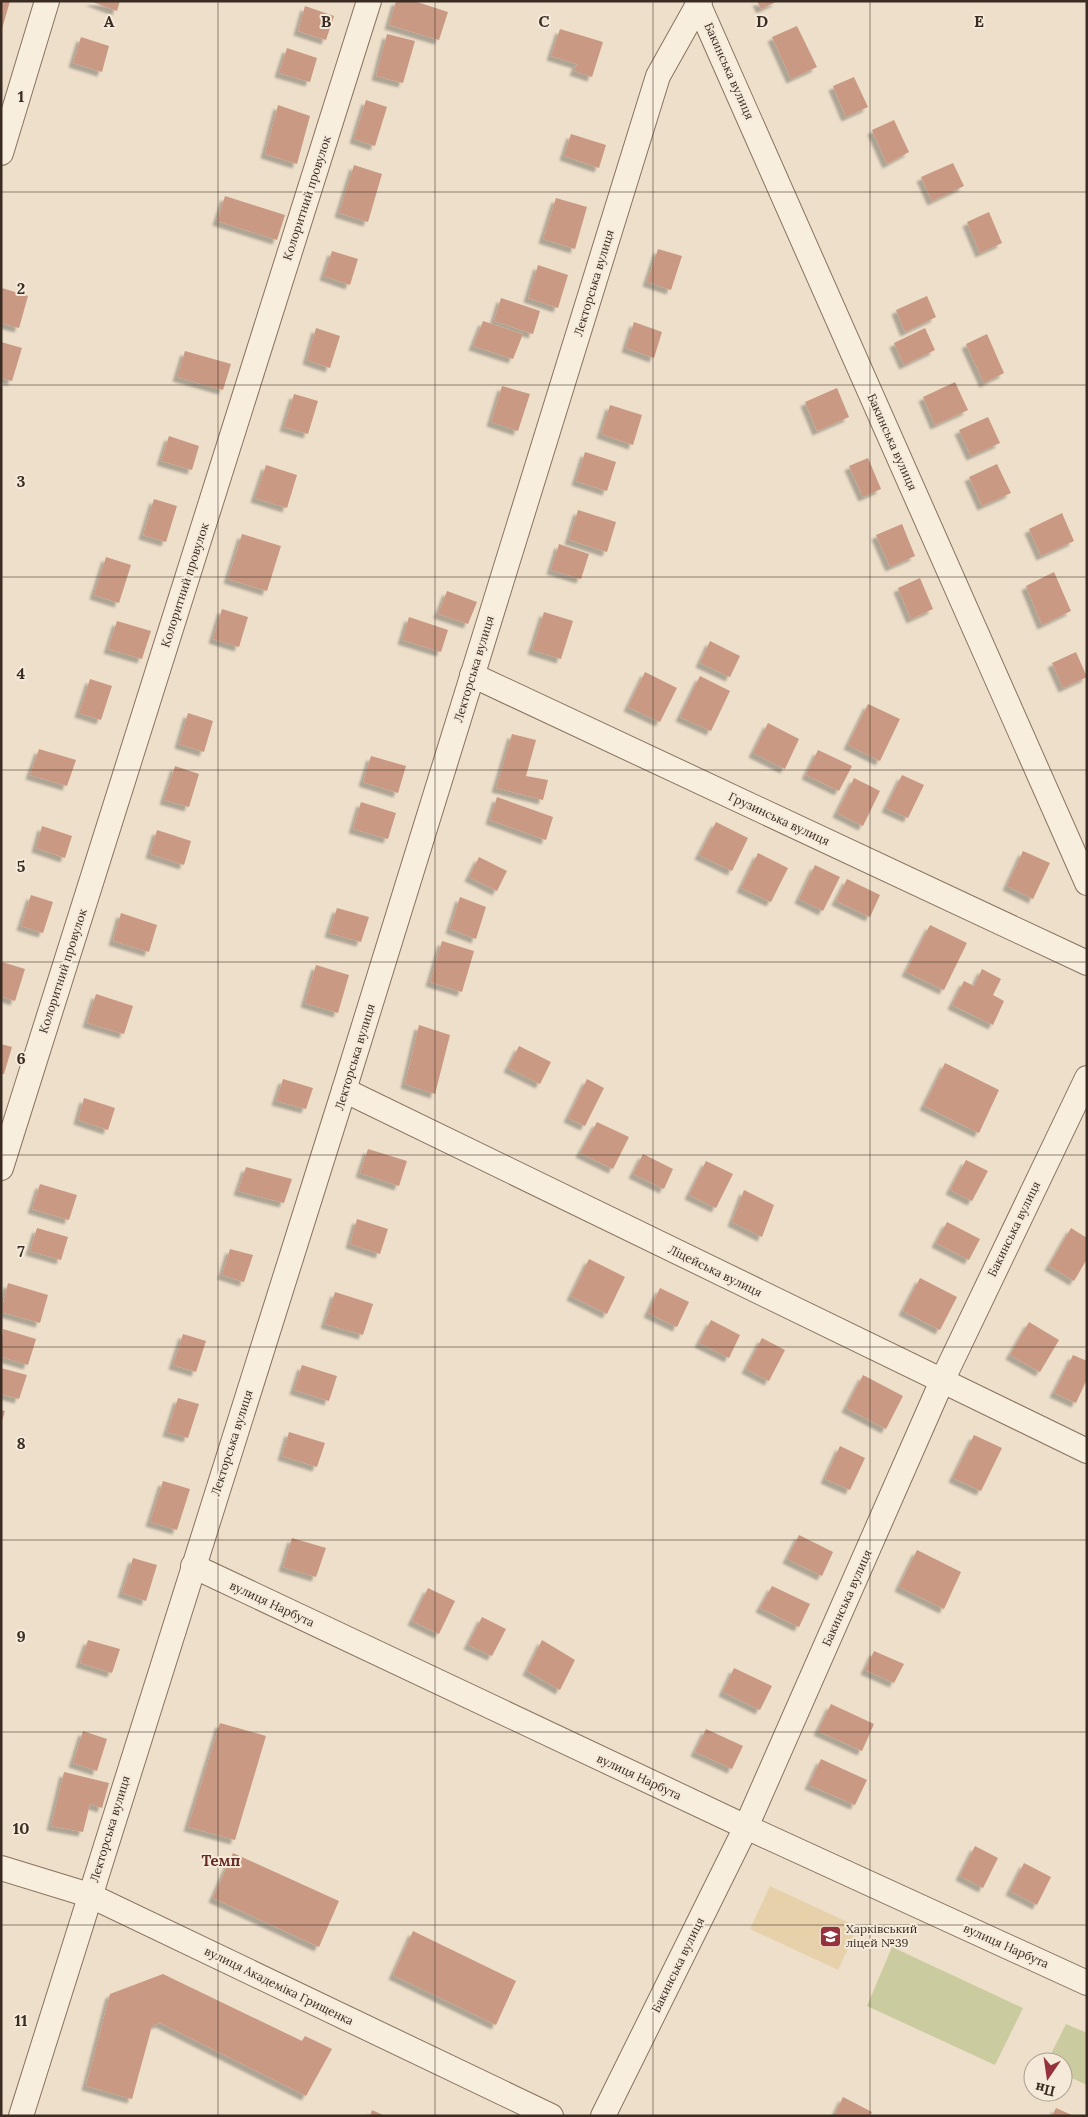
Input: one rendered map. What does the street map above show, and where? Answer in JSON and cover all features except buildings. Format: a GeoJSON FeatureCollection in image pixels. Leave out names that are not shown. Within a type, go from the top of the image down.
{"type":"FeatureCollection","features":[{"type":"Feature","properties":{"kind":"street"},"geometry":{"type":"LineString","coordinates":[[1,154],[47,1]]}},
{"type":"Feature","properties":{"kind":"street","name":"Колоритний провулок"},"geometry":{"type":"LineString","coordinates":[[1,1168],[369,1]]}},
{"type":"Feature","properties":{"kind":"street","name":"Лекторська вулиця"},"geometry":{"type":"LineString","coordinates":[[21,2116],[192,1566],[344,1090],[658,76],[698,2]]}},
{"type":"Feature","properties":{"kind":"street","name":"Бакинська вулиця"},"geometry":{"type":"LineString","coordinates":[[698,2],[1087,883]]}},
{"type":"Feature","properties":{"kind":"street","name":"Грузинська вулиця"},"geometry":{"type":"LineString","coordinates":[[472,675],[1087,963]]}},
{"type":"Feature","properties":{"kind":"street","name":"Бакинська вулиця"},"geometry":{"type":"LineString","coordinates":[[603,2116],[746,1827],[942,1381],[1087,1078]]}},
{"type":"Feature","properties":{"kind":"street","name":"Ліцейська вулиця"},"geometry":{"type":"LineString","coordinates":[[344,1090],[1087,1451]]}},
{"type":"Feature","properties":{"kind":"street","name":"вулиця Нарбута"},"geometry":{"type":"LineString","coordinates":[[192,1566],[746,1827],[1087,1982]]}},
{"type":"Feature","properties":{"kind":"street","name":"вулиця Академіка Грищенка"},"geometry":{"type":"LineString","coordinates":[[1,1868],[89,1895],[551,2116]]}},
{"type":"Feature","properties":{"kind":"green space"},"geometry":{"type":"Polygon","coordinates":[[[892,1947],[1023,2008],[995,2065],[867,2006],[892,1947]]]}},
{"type":"Feature","properties":{"kind":"green space"},"geometry":{"type":"Polygon","coordinates":[[[1066,2024],[1087,2033],[1087,2085],[1073,2079],[1073,2052],[1052,2052],[1066,2024]]]}},
{"type":"Feature","properties":{"kind":"sand"},"geometry":{"type":"Polygon","coordinates":[[[770,1886],[858,1927],[838,1970],[750,1929],[770,1886]]]}},
{"type":"Feature","properties":{"kind":"place","name":"Харківський ліцей №39"},"geometry":{"type":"Point","coordinates":[830,1936]}},
{"type":"Feature","properties":{"kind":"district","name":"Темп"},"geometry":{"type":"Point","coordinates":[221,1861]}}]}
